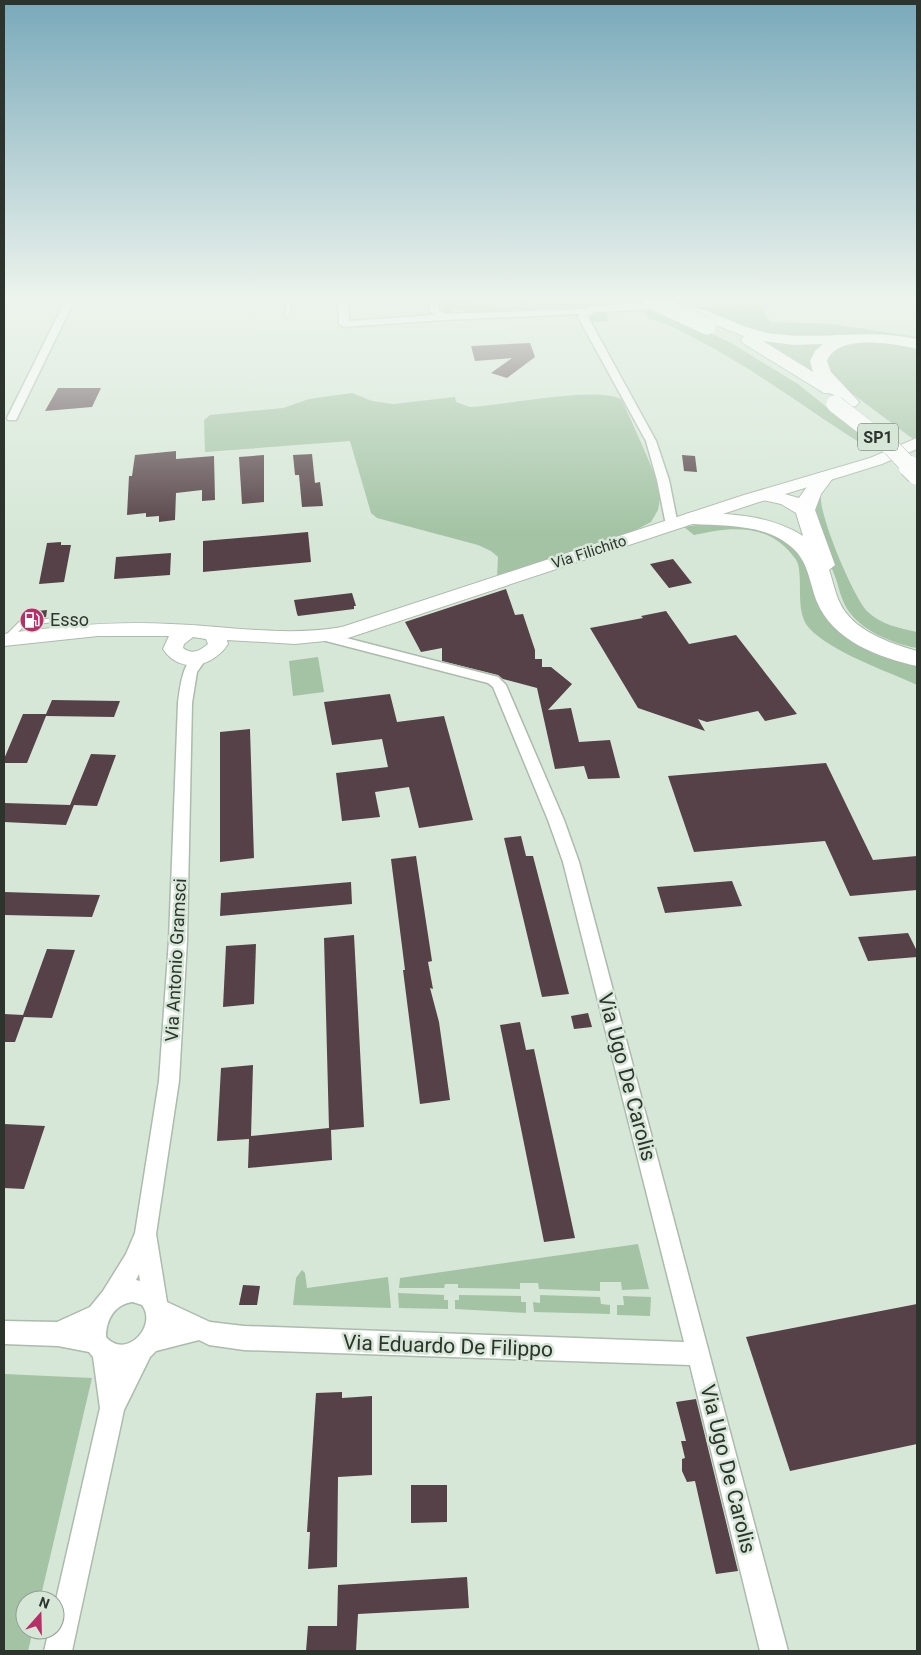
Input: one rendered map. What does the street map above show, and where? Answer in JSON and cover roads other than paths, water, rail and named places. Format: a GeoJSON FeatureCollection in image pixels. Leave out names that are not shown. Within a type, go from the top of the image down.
{"type":"FeatureCollection","features":[{"type":"Feature","properties":{"kind":"highway","name":"SP1"},"geometry":{"type":"LineString","coordinates":[[801,378],[843,403],[917,453]]}},
{"type":"Feature","properties":{"kind":"highway","name":"SP1"},"geometry":{"type":"LineString","coordinates":[[826,378],[843,403],[917,474]]}},
{"type":"Feature","properties":{"kind":"highway"},"geometry":{"type":"LineString","coordinates":[[823,478],[811,493],[805,510],[842,609],[854,622],[869,633],[889,643],[917,653]]}},
{"type":"Feature","properties":{"kind":"highway"},"geometry":{"type":"LineString","coordinates":[[761,525],[752,513],[758,497],[788,500],[805,510]]}},
{"type":"Feature","properties":{"kind":"highway"},"geometry":{"type":"LineString","coordinates":[[693,518],[761,525],[794,539],[809,551],[830,607],[843,622],[862,637],[884,649],[917,659]]}},
{"type":"Feature","properties":{"kind":"street"},"geometry":{"type":"LineString","coordinates":[[12,418],[32,378]]}},
{"type":"Feature","properties":{"kind":"street"},"geometry":{"type":"LineString","coordinates":[[616,378],[650,441],[663,480],[672,525]]}},
{"type":"Feature","properties":{"kind":"street","name":"Via Filichito"},"geometry":{"type":"LineString","coordinates":[[4,640],[66,633],[162,629],[205,643],[256,637],[327,637],[345,633],[758,497],[876,461],[917,443]]}},
{"type":"Feature","properties":{"kind":"street","name":"Via Filichito"},"geometry":{"type":"LineString","coordinates":[[141,630],[166,637],[175,649],[188,659],[205,643]]}},
{"type":"Feature","properties":{"kind":"street"},"geometry":{"type":"LineString","coordinates":[[175,649],[179,637],[205,643]]}},
{"type":"Feature","properties":{"kind":"street","name":"Via Ugo De Carolis"},"geometry":{"type":"LineString","coordinates":[[327,637],[493,680],[499,685],[556,820],[571,862],[774,1651]]}},
{"type":"Feature","properties":{"kind":"street","name":"Via Antonio Gramsci"},"geometry":{"type":"LineString","coordinates":[[112,1297],[134,1262],[146,1233],[170,1081],[187,686],[190,671],[205,643]]}},
{"type":"Feature","properties":{"kind":"street","name":"Via Antonio Gramsci"},"geometry":{"type":"LineString","coordinates":[[175,649],[187,686]]}},
{"type":"Feature","properties":{"kind":"street","name":"Via Antonio Gramsci"},"geometry":{"type":"LineString","coordinates":[[146,1233],[156,1306]]}},
{"type":"Feature","properties":{"kind":"street"},"geometry":{"type":"LineString","coordinates":[[58,1651],[112,1408],[156,1330],[156,1306],[145,1292],[125,1292],[112,1297],[97,1316],[94,1327],[112,1408]]}},
{"type":"Feature","properties":{"kind":"street","name":"Via Eduardo De Filippo"},"geometry":{"type":"LineString","coordinates":[[156,1306],[209,1333],[277,1340],[699,1354]]}},
{"type":"Feature","properties":{"kind":"street"},"geometry":{"type":"LineString","coordinates":[[58,1334],[97,1316]]}},
{"type":"Feature","properties":{"kind":"street","name":"Via Eduardo De Filippo"},"geometry":{"type":"LineString","coordinates":[[146,1345],[199,1328]]}},
{"type":"Feature","properties":{"kind":"street"},"geometry":{"type":"LineString","coordinates":[[4,1332],[58,1334],[99,1347],[114,1356],[125,1357],[146,1345]]}},
{"type":"Feature","properties":{"kind":"place","name":"Esso"},"geometry":{"type":"Point","coordinates":[32,620]}}]}
